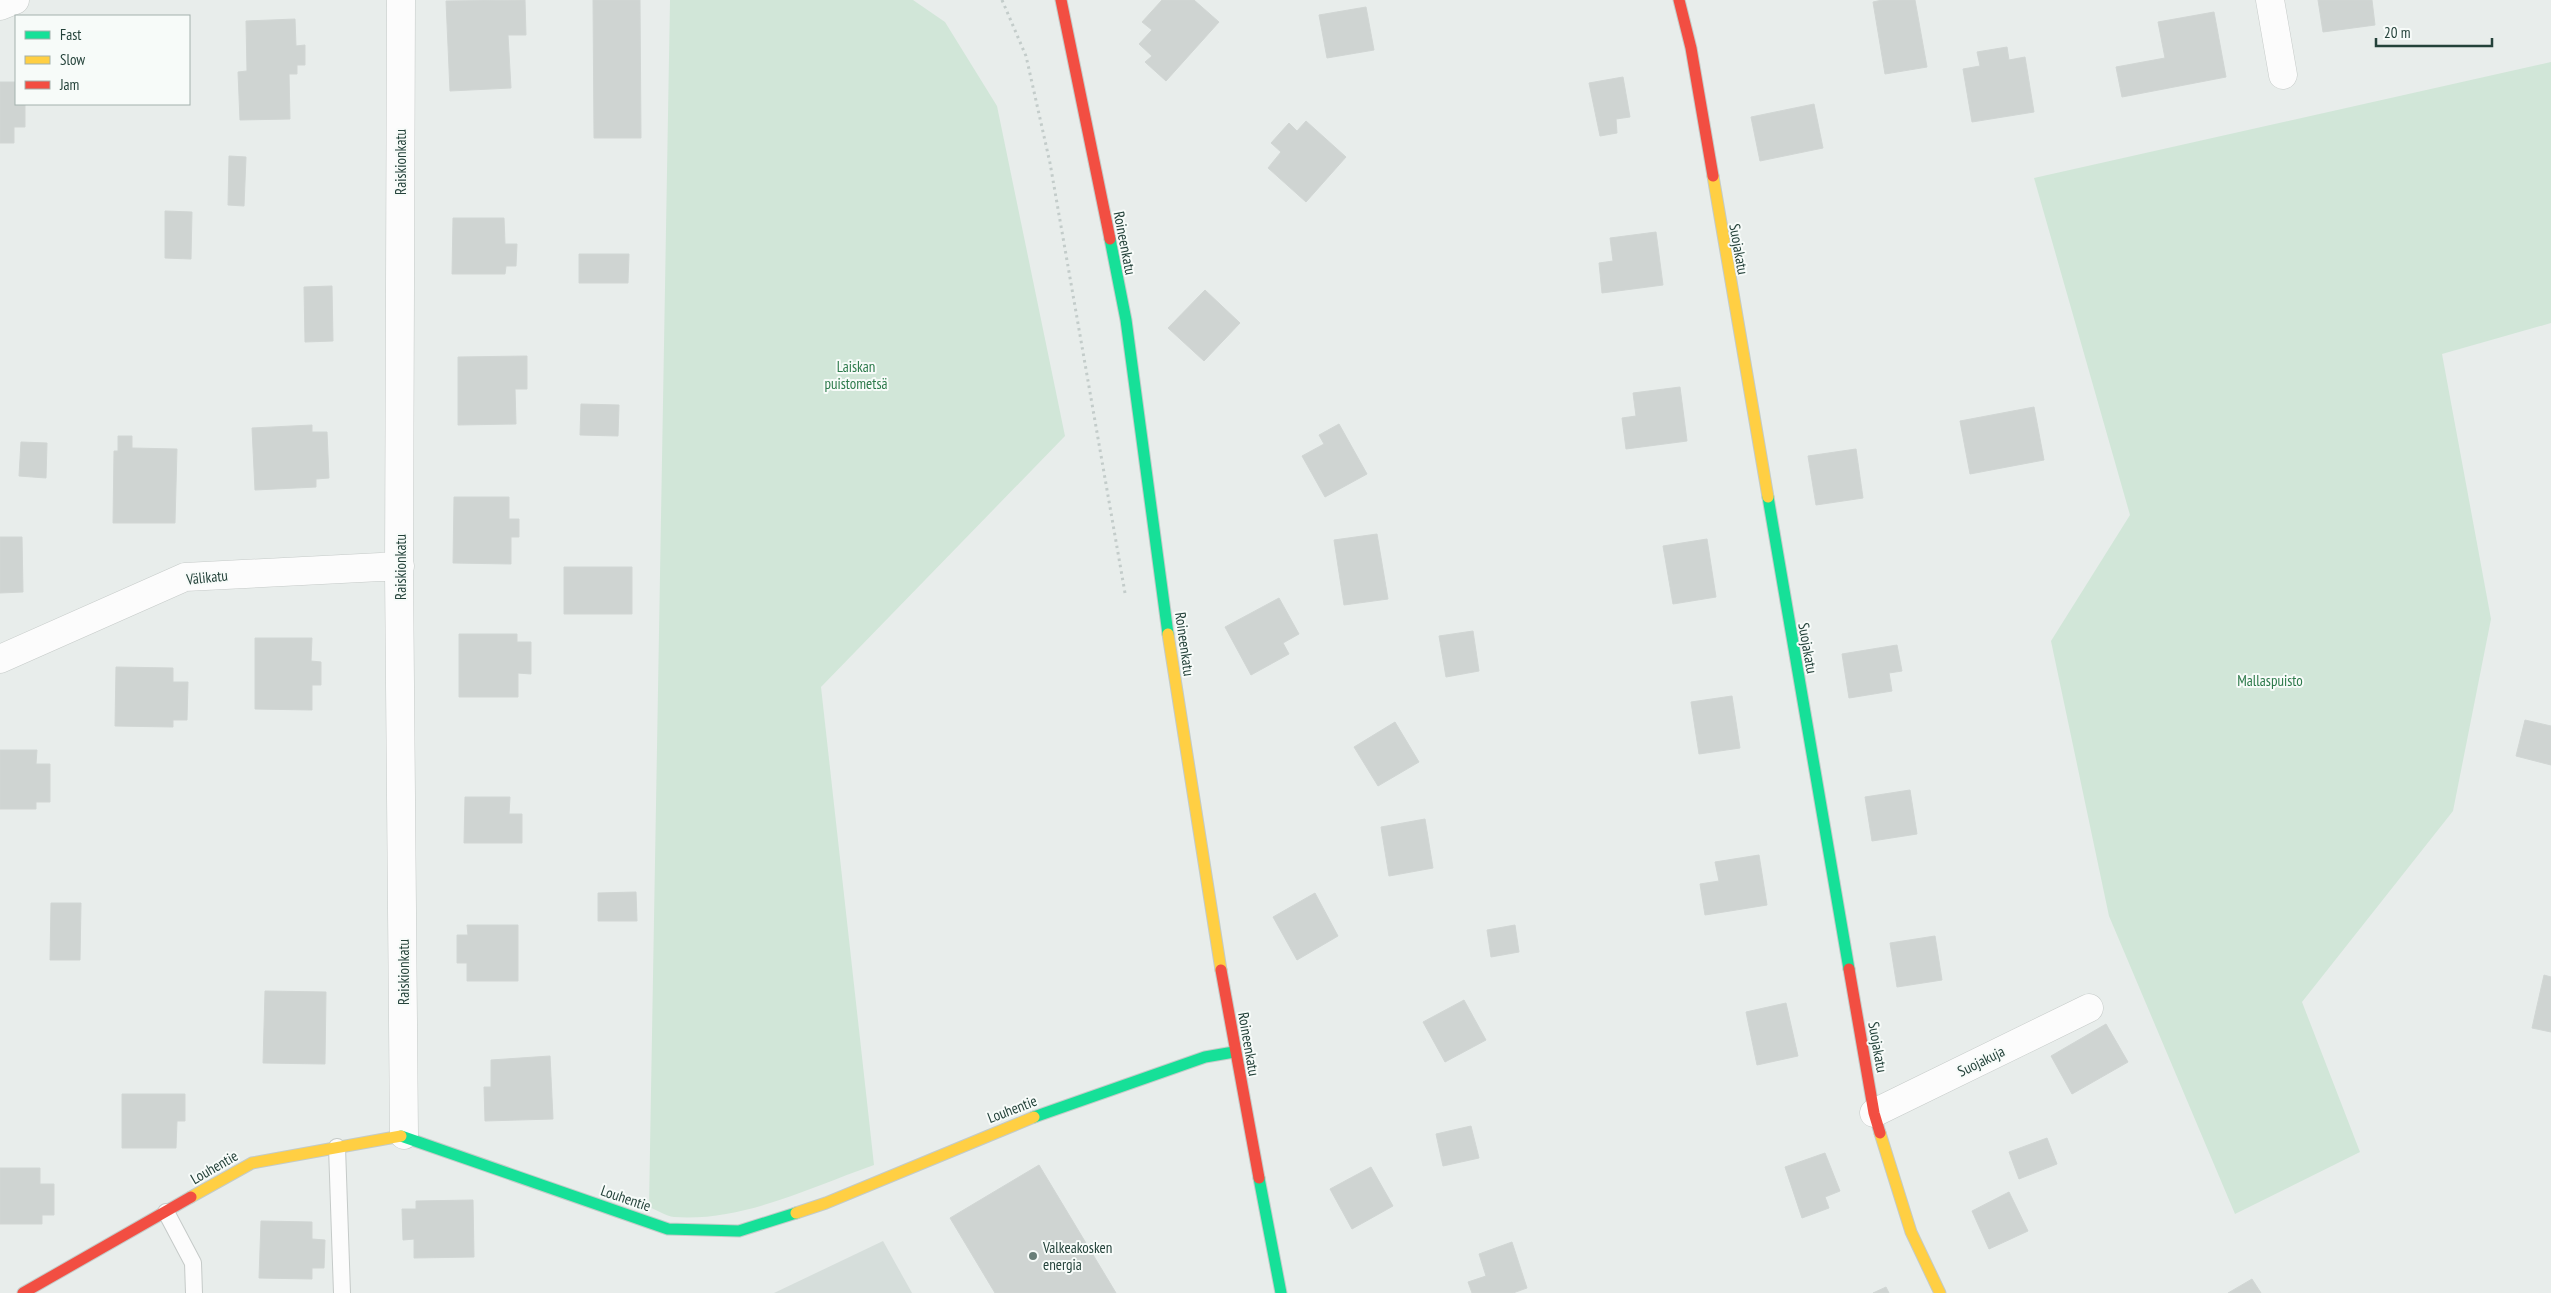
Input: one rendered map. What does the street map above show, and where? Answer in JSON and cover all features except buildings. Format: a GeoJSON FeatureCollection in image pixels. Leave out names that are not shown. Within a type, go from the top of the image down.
{"type":"FeatureCollection","features":[{"type":"Feature","properties":{"kind":"street"},"geometry":{"type":"LineString","coordinates":[[0,6],[15,0]]}},
{"type":"Feature","properties":{"kind":"street","name":"Raiskionkatu"},"geometry":{"type":"LineString","coordinates":[[401,0],[400,566],[404,1134]]}},
{"type":"Feature","properties":{"kind":"street","name":"Roineenkatu"},"geometry":{"type":"LineString","coordinates":[[1061,0],[1126,320],[1147,488],[1182,728],[1234,1052],[1281,1293]]}},
{"type":"Feature","properties":{"kind":"street","name":"Suojakatu"},"geometry":{"type":"LineString","coordinates":[[1679,0],[1691,48],[1874,1113],[1911,1232],[1940,1293]]}},
{"type":"Feature","properties":{"kind":"street"},"geometry":{"type":"LineString","coordinates":[[2270,0],[2283,75]]}},
{"type":"Feature","properties":{"kind":"street","name":"Välikatu"},"geometry":{"type":"LineString","coordinates":[[0,659],[185,577],[400,566]]}},
{"type":"Feature","properties":{"kind":"street","name":"Suojakuja"},"geometry":{"type":"LineString","coordinates":[[1874,1113],[2089,1008]]}},
{"type":"Feature","properties":{"kind":"street","name":"Louhentie"},"geometry":{"type":"LineString","coordinates":[[26,1292],[252,1163],[404,1134],[668,1229],[739,1231],[826,1204],[1010,1124],[1205,1058],[1234,1052]]}},
{"type":"Feature","properties":{"kind":"lane"},"geometry":{"type":"LineString","coordinates":[[337,1147],[342,1293]]}},
{"type":"Feature","properties":{"kind":"lane"},"geometry":{"type":"LineString","coordinates":[[166,1212],[193,1263],[194,1293]]}},
{"type":"Feature","properties":{"kind":"shaded area"},"geometry":{"type":"Polygon","coordinates":[[[883,1241],[912,1293],[774,1293],[883,1241]]]}},
{"type":"Feature","properties":{"kind":"green space","name":"Laiskan puistometsä"},"geometry":{"type":"Polygon","coordinates":[[[670,0],[913,0],[945,22],[997,106],[1065,436],[821,687],[874,1165],[751,1209],[700,1217],[674,1217],[649,1207],[670,0]]]}},
{"type":"Feature","properties":{"kind":"green space","name":"Mallaspuisto"},"geometry":{"type":"Polygon","coordinates":[[[2551,62],[2551,323],[2442,354],[2491,619],[2453,811],[2302,1002],[2360,1152],[2235,1214],[2109,916],[2051,641],[2130,515],[2034,178],[2551,62]]]}},
{"type":"Feature","properties":{"kind":"traffic: fast"},"geometry":{"type":"LineString","coordinates":[[1110,239],[1126,320],[1168,634]]}},
{"type":"Feature","properties":{"kind":"traffic: fast"},"geometry":{"type":"LineString","coordinates":[[1768,497],[1849,969]]}},
{"type":"Feature","properties":{"kind":"traffic: fast"},"geometry":{"type":"LineString","coordinates":[[1034,1117],[1205,1057],[1234,1052]]}},
{"type":"Feature","properties":{"kind":"traffic: fast"},"geometry":{"type":"LineString","coordinates":[[401,1136],[668,1229],[739,1231],[796,1213]]}},
{"type":"Feature","properties":{"kind":"traffic: fast"},"geometry":{"type":"LineString","coordinates":[[1259,1178],[1281,1293]]}},
{"type":"Feature","properties":{"kind":"traffic: slow"},"geometry":{"type":"LineString","coordinates":[[1713,176],[1768,497]]}},
{"type":"Feature","properties":{"kind":"traffic: slow"},"geometry":{"type":"LineString","coordinates":[[1168,634],[1221,970]]}},
{"type":"Feature","properties":{"kind":"traffic: slow"},"geometry":{"type":"LineString","coordinates":[[796,1213],[826,1203],[1034,1117]]}},
{"type":"Feature","properties":{"kind":"traffic: slow"},"geometry":{"type":"LineString","coordinates":[[1880,1133],[1911,1232],[1940,1293]]}},
{"type":"Feature","properties":{"kind":"traffic: slow"},"geometry":{"type":"LineString","coordinates":[[191,1197],[252,1163],[401,1136]]}},
{"type":"Feature","properties":{"kind":"traffic: jam"},"geometry":{"type":"LineString","coordinates":[[1061,0],[1110,239]]}},
{"type":"Feature","properties":{"kind":"traffic: jam"},"geometry":{"type":"LineString","coordinates":[[1679,0],[1691,48],[1713,176]]}},
{"type":"Feature","properties":{"kind":"traffic: jam"},"geometry":{"type":"LineString","coordinates":[[1849,969],[1874,1113],[1880,1133]]}},
{"type":"Feature","properties":{"kind":"traffic: jam"},"geometry":{"type":"LineString","coordinates":[[1221,970],[1259,1178]]}},
{"type":"Feature","properties":{"kind":"traffic: jam"},"geometry":{"type":"LineString","coordinates":[[23,1293],[191,1197]]}},
{"type":"Feature","properties":{"kind":"place","name":"Valkeakosken energia"},"geometry":{"type":"Point","coordinates":[1033,1256]}}]}
